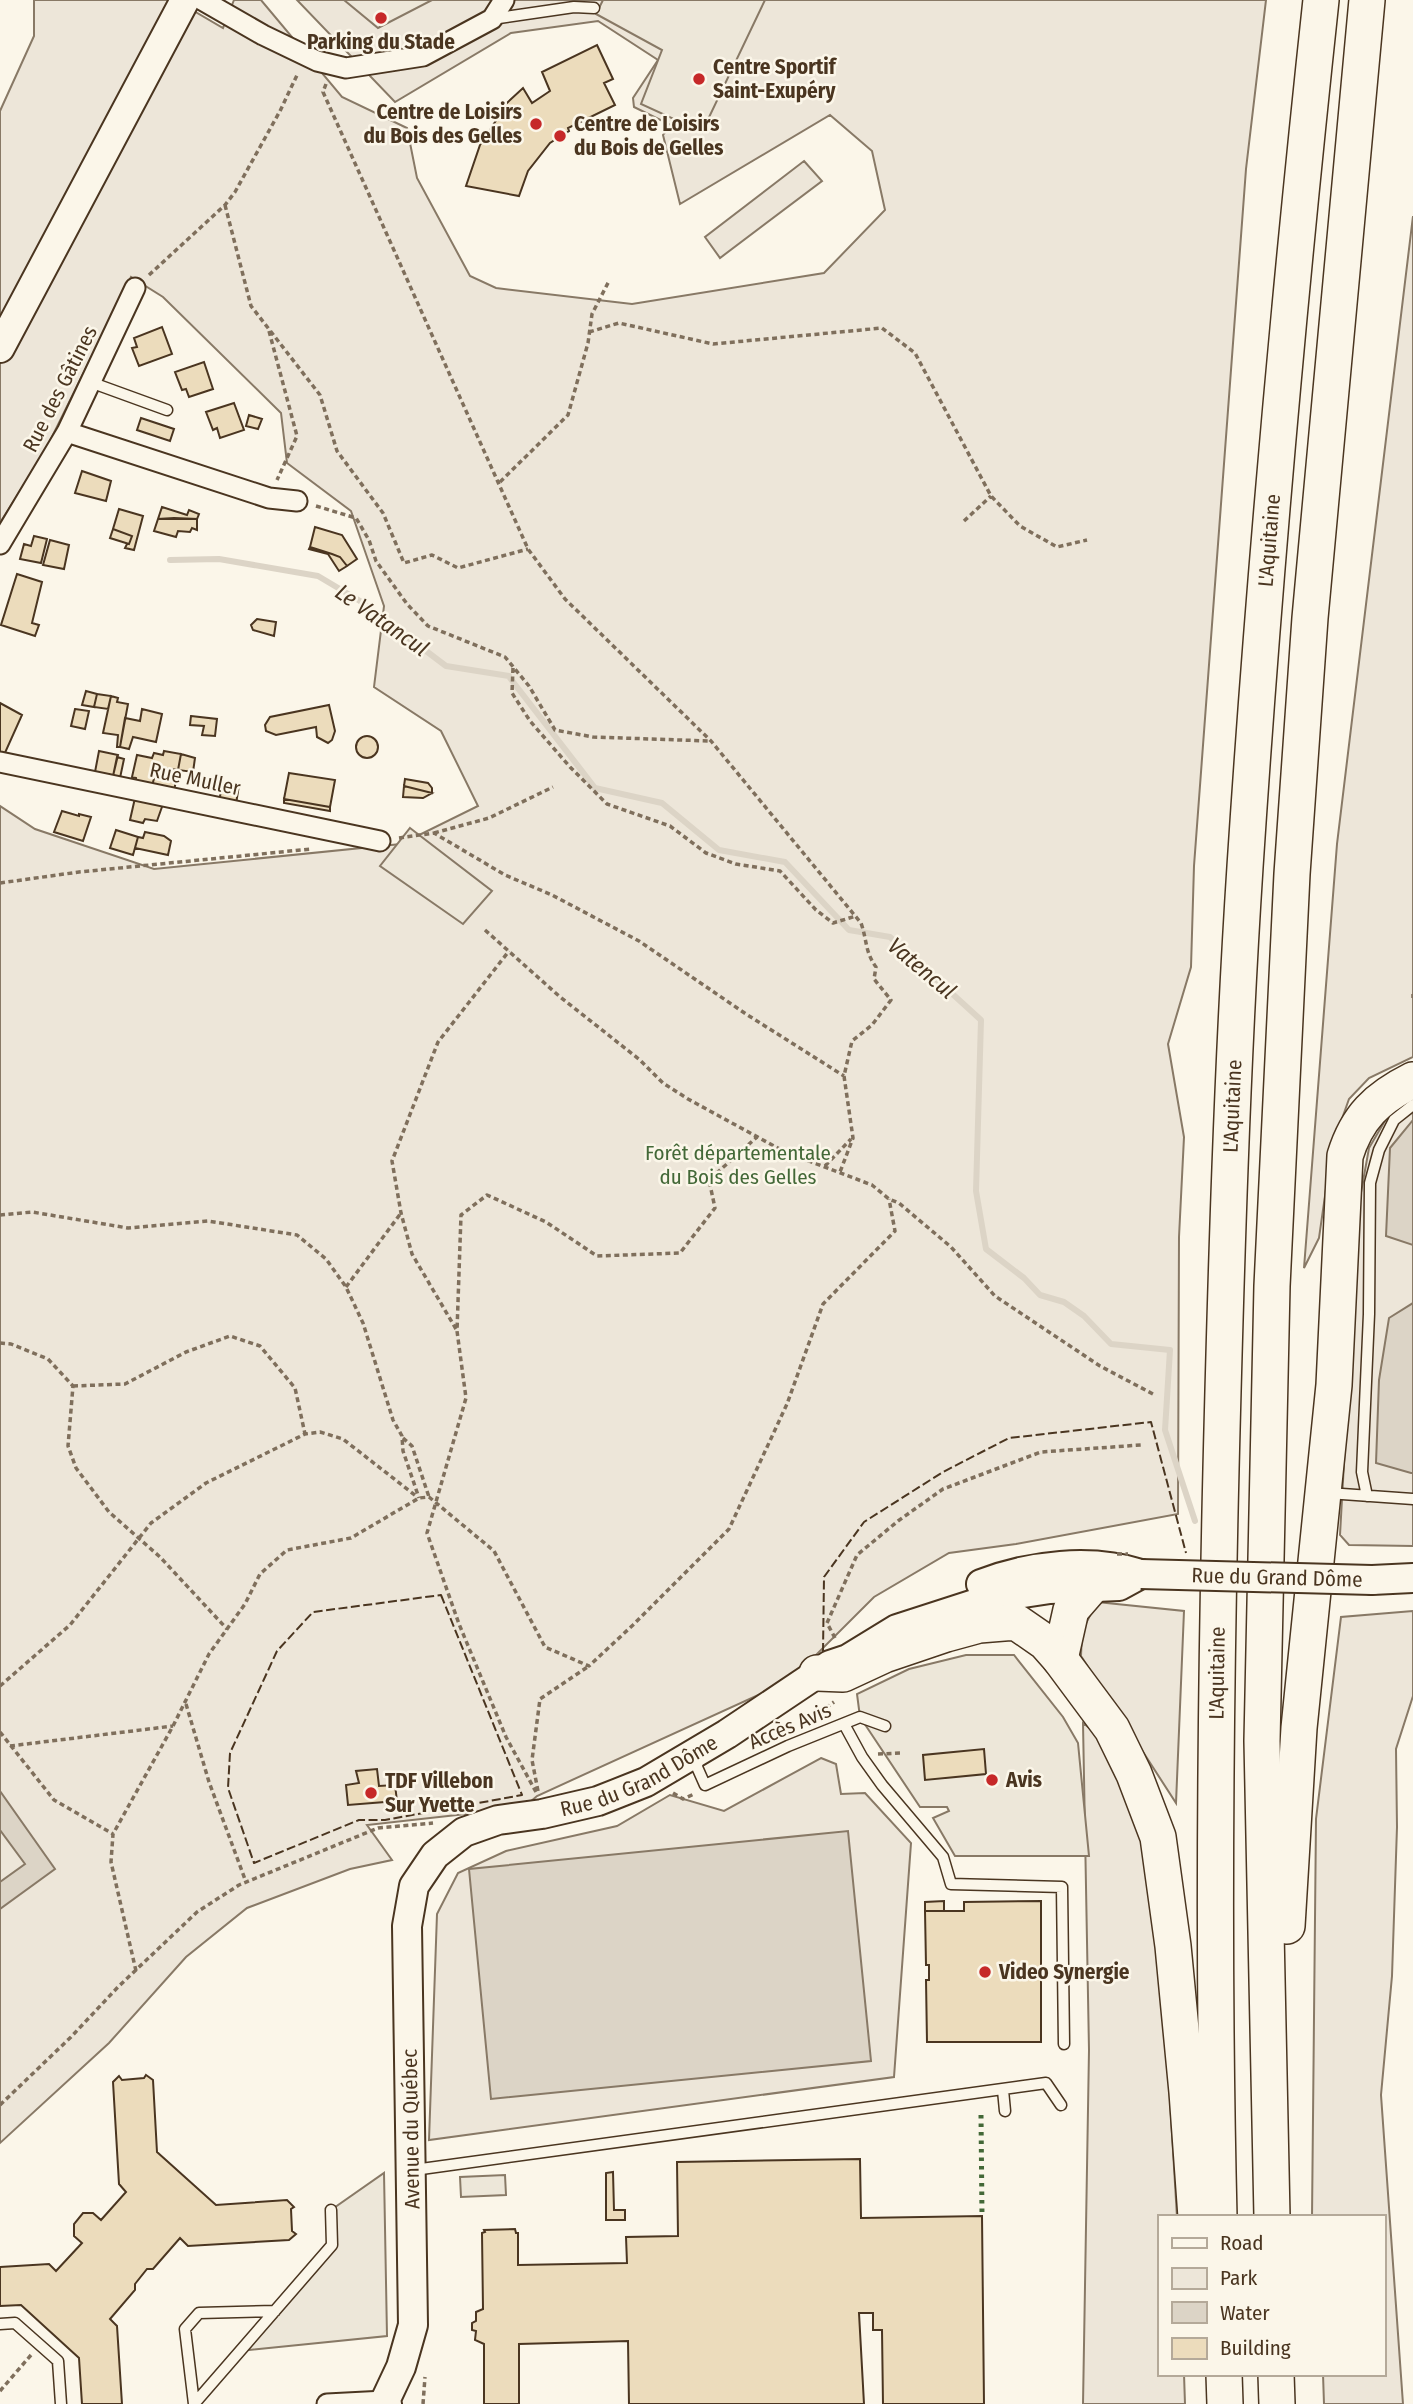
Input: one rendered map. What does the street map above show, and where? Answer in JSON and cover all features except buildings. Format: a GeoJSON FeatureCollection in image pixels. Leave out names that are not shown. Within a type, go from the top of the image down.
{"type":"FeatureCollection","features":[{"type":"Feature","properties":{"kind":"highway","name":"L'Aquitaine"},"geometry":{"type":"LineString","coordinates":[[1219,2215],[1217,1667],[1226,1273],[1245,873],[1261,640],[1295,246],[1321,0]]}},
{"type":"Feature","properties":{"kind":"highway"},"geometry":{"type":"LineString","coordinates":[[1272,2215],[1262,1741],[1272,1286],[1292,874],[1310,618],[1367,0]]}},
{"type":"Feature","properties":{"kind":"highway"},"geometry":{"type":"LineString","coordinates":[[1269,2117],[1282,2075],[1284,1966],[1299,1728],[1334,1385],[1345,1156],[1355,1128],[1372,1107],[1413,1080]]}},
{"type":"Feature","properties":{"kind":"highway"},"geometry":{"type":"LineString","coordinates":[[1060,1659],[1071,1610],[1117,1578]]}},
{"type":"Feature","properties":{"kind":"highway"},"geometry":{"type":"LineString","coordinates":[[829,1663],[843,1674],[884,1655],[946,1634],[979,1625],[1016,1622],[1045,1642],[1112,1729],[1134,1774],[1158,1837],[1173,1946],[1196,2215]]}},
{"type":"Feature","properties":{"kind":"highway"},"geometry":{"type":"LineString","coordinates":[[1224,2376],[1225,2404]]}},
{"type":"Feature","properties":{"kind":"highway"},"geometry":{"type":"LineString","coordinates":[[1276,2376],[1277,2404]]}},
{"type":"Feature","properties":{"kind":"street"},"geometry":{"type":"LineString","coordinates":[[0,348],[185,0]]}},
{"type":"Feature","properties":{"kind":"street"},"geometry":{"type":"LineString","coordinates":[[202,0],[306,56],[332,66],[346,68],[423,56],[492,19],[504,0]]}},
{"type":"Feature","properties":{"kind":"street","name":"Rue des Gâtines"},"geometry":{"type":"LineString","coordinates":[[0,544],[67,432],[135,288]]}},
{"type":"Feature","properties":{"kind":"street"},"geometry":{"type":"LineString","coordinates":[[67,432],[269,498],[297,501]]}},
{"type":"Feature","properties":{"kind":"street","name":"Rue Muller"},"geometry":{"type":"LineString","coordinates":[[0,762],[380,841]]}},
{"type":"Feature","properties":{"kind":"street","name":"Rue du Grand Dôme"},"geometry":{"type":"LineString","coordinates":[[435,1855],[464,1832],[498,1820],[542,1814],[598,1801],[646,1782],[698,1752],[829,1663],[848,1659],[897,1629],[996,1597],[1117,1578],[1413,1578]]}},
{"type":"Feature","properties":{"kind":"street","name":"Avenue du Québec"},"geometry":{"type":"LineString","coordinates":[[386,2402],[401,2367],[413,2325],[407,1926],[414,1885],[435,1855]]}},
{"type":"Feature","properties":{"kind":"street"},"geometry":{"type":"LineString","coordinates":[[327,2404],[386,2402]]}},
{"type":"Feature","properties":{"kind":"lane"},"geometry":{"type":"LineString","coordinates":[[492,19],[574,7],[594,8]]}},
{"type":"Feature","properties":{"kind":"lane"},"geometry":{"type":"LineString","coordinates":[[90,382],[167,410]]}},
{"type":"Feature","properties":{"kind":"lane"},"geometry":{"type":"LineString","coordinates":[[1367,1496],[1362,1472],[1369,1314],[1370,1184],[1379,1150],[1394,1120],[1413,1105]]}},
{"type":"Feature","properties":{"kind":"lane"},"geometry":{"type":"LineString","coordinates":[[1324,1493],[1413,1499]]}},
{"type":"Feature","properties":{"kind":"lane","name":"Accès Avis"},"geometry":{"type":"LineString","coordinates":[[698,1752],[697,1767],[705,1785],[788,1746],[860,1717],[885,1726]]}},
{"type":"Feature","properties":{"kind":"lane"},"geometry":{"type":"LineString","coordinates":[[844,1724],[862,1757],[882,1784],[943,1857],[951,1884],[1062,1886],[1064,2043]]}},
{"type":"Feature","properties":{"kind":"lane"},"geometry":{"type":"LineString","coordinates":[[412,2171],[1046,2083],[1060,2105]]}},
{"type":"Feature","properties":{"kind":"lane"},"geometry":{"type":"LineString","coordinates":[[1003,2090],[1005,2112]]}},
{"type":"Feature","properties":{"kind":"lane"},"geometry":{"type":"LineString","coordinates":[[194,2404],[332,2245],[331,2210]]}},
{"type":"Feature","properties":{"kind":"lane"},"geometry":{"type":"LineString","coordinates":[[194,2404],[185,2329],[199,2313],[275,2311]]}},
{"type":"Feature","properties":{"kind":"lane"},"geometry":{"type":"LineString","coordinates":[[0,2325],[15,2323],[58,2361],[61,2404]]}},
{"type":"Feature","properties":{"kind":"path"},"geometry":{"type":"LineString","coordinates":[[135,288],[225,205],[235,192],[280,111],[306,56]]}},
{"type":"Feature","properties":{"kind":"path"},"geometry":{"type":"LineString","coordinates":[[332,66],[323,92],[528,549],[565,599],[711,741],[862,923],[867,954],[876,967],[874,979],[891,1000],[872,1025],[852,1041],[844,1076],[853,1138],[840,1172]]}},
{"type":"Feature","properties":{"kind":"path"},"geometry":{"type":"LineString","coordinates":[[225,205],[251,306],[320,395],[337,451],[383,513],[404,563],[432,555],[457,568],[528,549]]}},
{"type":"Feature","properties":{"kind":"path"},"geometry":{"type":"LineString","coordinates":[[499,482],[568,415],[592,314],[609,281]]}},
{"type":"Feature","properties":{"kind":"path"},"geometry":{"type":"LineString","coordinates":[[589,332],[619,323],[713,344],[882,328],[915,353],[991,496],[1020,527],[1057,547],[1087,540]]}},
{"type":"Feature","properties":{"kind":"path"},"geometry":{"type":"LineString","coordinates":[[269,329],[298,436],[269,498]]}},
{"type":"Feature","properties":{"kind":"path"},"geometry":{"type":"LineString","coordinates":[[964,522],[991,496]]}},
{"type":"Feature","properties":{"kind":"path"},"geometry":{"type":"LineString","coordinates":[[297,501],[356,518],[369,540],[376,561],[407,604],[428,626],[505,657],[529,686],[555,730],[593,737],[711,741]]}},
{"type":"Feature","properties":{"kind":"path"},"geometry":{"type":"LineString","coordinates":[[513,666],[512,694],[530,722],[569,767],[607,804],[670,826],[706,853],[736,863],[780,871],[816,910],[833,923],[856,916]]}},
{"type":"Feature","properties":{"kind":"path"},"geometry":{"type":"LineString","coordinates":[[380,841],[434,833],[489,818],[553,787]]}},
{"type":"Feature","properties":{"kind":"path"},"geometry":{"type":"LineString","coordinates":[[434,833],[505,875],[552,895],[639,941],[746,1014],[844,1076]]}},
{"type":"Feature","properties":{"kind":"path"},"geometry":{"type":"LineString","coordinates":[[0,883],[103,869],[312,849]]}},
{"type":"Feature","properties":{"kind":"path"},"geometry":{"type":"LineString","coordinates":[[485,930],[559,996],[640,1060],[663,1083],[785,1152],[872,1185],[889,1199],[899,1202],[951,1247],[995,1296],[1101,1366],[1153,1394]]}},
{"type":"Feature","properties":{"kind":"path"},"geometry":{"type":"LineString","coordinates":[[457,1331],[412,1254],[401,1213],[392,1161],[438,1042],[509,951]]}},
{"type":"Feature","properties":{"kind":"path"},"geometry":{"type":"LineString","coordinates":[[757,1137],[709,1180],[715,1208],[680,1253],[597,1256],[546,1222],[486,1195],[461,1215],[457,1331],[466,1398],[427,1533],[459,1624],[506,1737],[538,1797],[532,1760],[540,1699],[589,1665],[729,1529],[788,1404],[823,1304],[895,1231],[889,1199]]}},
{"type":"Feature","properties":{"kind":"path"},"geometry":{"type":"LineString","coordinates":[[824,1167],[853,1138]]}},
{"type":"Feature","properties":{"kind":"path"},"geometry":{"type":"LineString","coordinates":[[0,1215],[32,1212],[128,1227],[208,1221],[297,1235],[326,1259],[346,1287],[363,1323],[393,1420],[402,1436],[412,1446],[429,1497],[494,1551],[545,1647],[589,1665]]}},
{"type":"Feature","properties":{"kind":"path"},"geometry":{"type":"LineString","coordinates":[[346,1287],[401,1213]]}},
{"type":"Feature","properties":{"kind":"path"},"geometry":{"type":"LineString","coordinates":[[73,1386],[124,1384],[186,1352],[230,1336],[260,1346],[295,1388],[305,1434]]}},
{"type":"Feature","properties":{"kind":"path"},"geometry":{"type":"LineString","coordinates":[[0,1343],[11,1344],[48,1359],[73,1386],[68,1446],[76,1468],[109,1512],[160,1557],[227,1629]]}},
{"type":"Feature","properties":{"kind":"path"},"geometry":{"type":"LineString","coordinates":[[0,1686],[70,1625],[151,1523],[206,1483],[305,1434],[320,1432],[343,1439],[419,1498]]}},
{"type":"Feature","properties":{"kind":"path"},"geometry":{"type":"LineString","coordinates":[[402,1436],[403,1451],[419,1498]]}},
{"type":"Feature","properties":{"kind":"path"},"geometry":{"type":"LineString","coordinates":[[829,1663],[827,1623],[857,1555],[943,1489],[1041,1452],[1140,1445]]}},
{"type":"Feature","properties":{"kind":"path"},"geometry":{"type":"LineString","coordinates":[[135,1971],[111,1862],[113,1834],[173,1726],[209,1654],[245,1604],[260,1574],[287,1550],[351,1538],[419,1498],[429,1497]]}},
{"type":"Feature","properties":{"kind":"path"},"geometry":{"type":"LineString","coordinates":[[185,1702],[209,1782],[246,1882]]}},
{"type":"Feature","properties":{"kind":"path"},"geometry":{"type":"LineString","coordinates":[[10,1746],[173,1726]]}},
{"type":"Feature","properties":{"kind":"path"},"geometry":{"type":"LineString","coordinates":[[0,1732],[54,1800],[113,1834]]}},
{"type":"Feature","properties":{"kind":"path"},"geometry":{"type":"LineString","coordinates":[[0,2105],[197,1912],[246,1882],[378,1828],[439,1822]]}},
{"type":"Feature","properties":{"kind":"path"},"geometry":{"type":"LineString","coordinates":[[0,2391],[40,2344]]}},
{"type":"Feature","properties":{"kind":"path"},"geometry":{"type":"LineString","coordinates":[[423,2404],[425,2376]]}},
{"type":"Feature","properties":{"kind":"green space","name":"Forêt départementale du Bois des Gelles"},"geometry":{"type":"Polygon","coordinates":[[[34,0],[175,0],[223,28],[234,0],[261,0],[342,97],[407,128],[417,178],[470,276],[496,288],[632,304],[824,273],[885,210],[872,151],[830,115],[680,204],[663,135],[671,125],[634,107],[633,98],[658,60],[598,21],[511,33],[395,102],[297,0],[1266,0],[1246,169],[1194,866],[1191,967],[1168,1044],[1184,1137],[1179,1237],[1178,1514],[1016,1544],[949,1553],[874,1597],[791,1680],[537,1796],[530,1802],[466,1814],[367,1825],[392,1860],[350,1869],[247,1908],[186,1957],[109,2043],[0,2143],[0,806],[35,829],[154,869],[401,844],[478,806],[441,731],[374,687],[384,606],[351,511],[287,463],[281,413],[163,297],[131,277],[45,451],[0,523],[0,111],[34,36],[34,0]]]}},
{"type":"Feature","properties":{"kind":"green space"},"geometry":{"type":"Polygon","coordinates":[[[804,161],[822,181],[720,258],[705,237],[804,161]]]}},
{"type":"Feature","properties":{"kind":"green space"},"geometry":{"type":"Polygon","coordinates":[[[1413,216],[1413,1057],[1369,1078],[1349,1099],[1332,1147],[1319,1238],[1304,1268],[1337,844],[1413,216]]]}},
{"type":"Feature","properties":{"kind":"green space"},"geometry":{"type":"Polygon","coordinates":[[[1413,1095],[1413,1546],[1349,1545],[1340,1535],[1358,1209],[1369,1148],[1393,1107],[1413,1095]]]}},
{"type":"Feature","properties":{"kind":"green space"},"geometry":{"type":"Polygon","coordinates":[[[1097,1602],[1184,1611],[1176,1803],[1081,1656],[1082,1631],[1097,1602]]]}},
{"type":"Feature","properties":{"kind":"green space"},"geometry":{"type":"Polygon","coordinates":[[[1413,1611],[1413,1696],[1396,1749],[1397,1827],[1392,1976],[1381,2095],[1403,2404],[1324,2404],[1323,2376],[1385,2376],[1385,2215],[1312,2215],[1316,1819],[1341,1617],[1413,1611]]]}},
{"type":"Feature","properties":{"kind":"green space"},"geometry":{"type":"Polygon","coordinates":[[[1083,1723],[1101,1737],[1139,1820],[1161,1950],[1177,2215],[1158,2215],[1158,2376],[1184,2376],[1185,2404],[1083,2404],[1089,2050],[1083,1723]]]}},
{"type":"Feature","properties":{"kind":"green space"},"geometry":{"type":"Polygon","coordinates":[[[821,1758],[836,1764],[841,1794],[865,1793],[911,1843],[894,2077],[429,2140],[437,1914],[458,1873],[506,1851],[617,1826],[670,1795],[724,1811],[821,1758]]]}},
{"type":"Feature","properties":{"kind":"shaded area","name":"Parking du Stade"},"geometry":{"type":"Polygon","coordinates":[[[344,0],[432,0],[378,28],[344,0]]]}},
{"type":"Feature","properties":{"kind":"shaded area"},"geometry":{"type":"Polygon","coordinates":[[[603,0],[765,0],[702,132],[641,104],[662,50],[596,14],[603,0]]]}},
{"type":"Feature","properties":{"kind":"shaded area"},"geometry":{"type":"Polygon","coordinates":[[[410,828],[492,891],[463,924],[380,866],[410,828]]]}},
{"type":"Feature","properties":{"kind":"shaded area","name":"Avis"},"geometry":{"type":"Polygon","coordinates":[[[966,1655],[1014,1655],[1063,1717],[1078,1743],[1089,1856],[955,1856],[933,1818],[949,1811],[947,1807],[920,1807],[860,1717],[857,1694],[909,1669],[966,1655]]]}},
{"type":"Feature","properties":{"kind":"shaded area"},"geometry":{"type":"Polygon","coordinates":[[[384,2173],[387,2336],[240,2351],[332,2245],[331,2210],[384,2173]]]}},
{"type":"Feature","properties":{"kind":"shaded area"},"geometry":{"type":"Polygon","coordinates":[[[505,2175],[506,2195],[461,2197],[460,2177],[505,2175]]]}},
{"type":"Feature","properties":{"kind":"water"},"geometry":{"type":"Polygon","coordinates":[[[1413,1120],[1413,1245],[1386,1236],[1390,1148],[1413,1120]]]}},
{"type":"Feature","properties":{"kind":"water"},"geometry":{"type":"Polygon","coordinates":[[[1413,1303],[1411,1473],[1376,1463],[1379,1380],[1389,1318],[1413,1303]]]}},
{"type":"Feature","properties":{"kind":"water"},"geometry":{"type":"Polygon","coordinates":[[[0,1791],[55,1869],[0,1909],[0,1882],[25,1864],[0,1830],[0,1791]]]}},
{"type":"Feature","properties":{"kind":"water"},"geometry":{"type":"Polygon","coordinates":[[[848,1831],[871,2061],[491,2099],[469,1869],[848,1831]]]}},
{"type":"Feature","properties":{"kind":"waterway","name":"Le Vatancul"},"geometry":{"type":"LineString","coordinates":[[170,560],[219,559],[318,576],[360,601],[446,666],[509,676]]}},
{"type":"Feature","properties":{"kind":"waterway","name":"Vatencul"},"geometry":{"type":"LineString","coordinates":[[510,678],[595,788],[662,803],[719,850],[785,862],[849,930],[890,937],[981,1020],[976,1191],[986,1249],[1024,1278],[1040,1295],[1064,1302],[1084,1316],[1111,1344],[1170,1350],[1165,1430],[1195,1521]]}},
{"type":"Feature","properties":{"kind":"hedge"},"geometry":{"type":"LineString","coordinates":[[981,2115],[982,2216]]}},
{"type":"Feature","properties":{"kind":"fence"},"geometry":{"type":"LineString","coordinates":[[823,1652],[824,1577],[864,1522],[943,1472],[1009,1438],[1151,1422],[1186,1553]]}},
{"type":"Feature","properties":{"kind":"fence"},"geometry":{"type":"LineString","coordinates":[[441,1595],[522,1795],[385,1820],[359,1820],[254,1863],[228,1788],[230,1753],[277,1651],[313,1612],[441,1595]]}},
{"type":"Feature","properties":{"kind":"place","name":"Parking du Stade"},"geometry":{"type":"Point","coordinates":[381,18]}},
{"type":"Feature","properties":{"kind":"place","name":"Centre Sportif Saint-Exupéry"},"geometry":{"type":"Point","coordinates":[699,79]}},
{"type":"Feature","properties":{"kind":"place","name":"Centre de Loisirs du Bois des Gelles"},"geometry":{"type":"Point","coordinates":[536,124]}},
{"type":"Feature","properties":{"kind":"place","name":"Centre de Loisirs du Bois de Gelles"},"geometry":{"type":"Point","coordinates":[560,136]}},
{"type":"Feature","properties":{"kind":"place","name":"Avis"},"geometry":{"type":"Point","coordinates":[992,1780]}},
{"type":"Feature","properties":{"kind":"place","name":"TDF Villebon Sur Yvette"},"geometry":{"type":"Point","coordinates":[371,1793]}},
{"type":"Feature","properties":{"kind":"place","name":"Video Synergie"},"geometry":{"type":"Point","coordinates":[985,1972]}}]}
